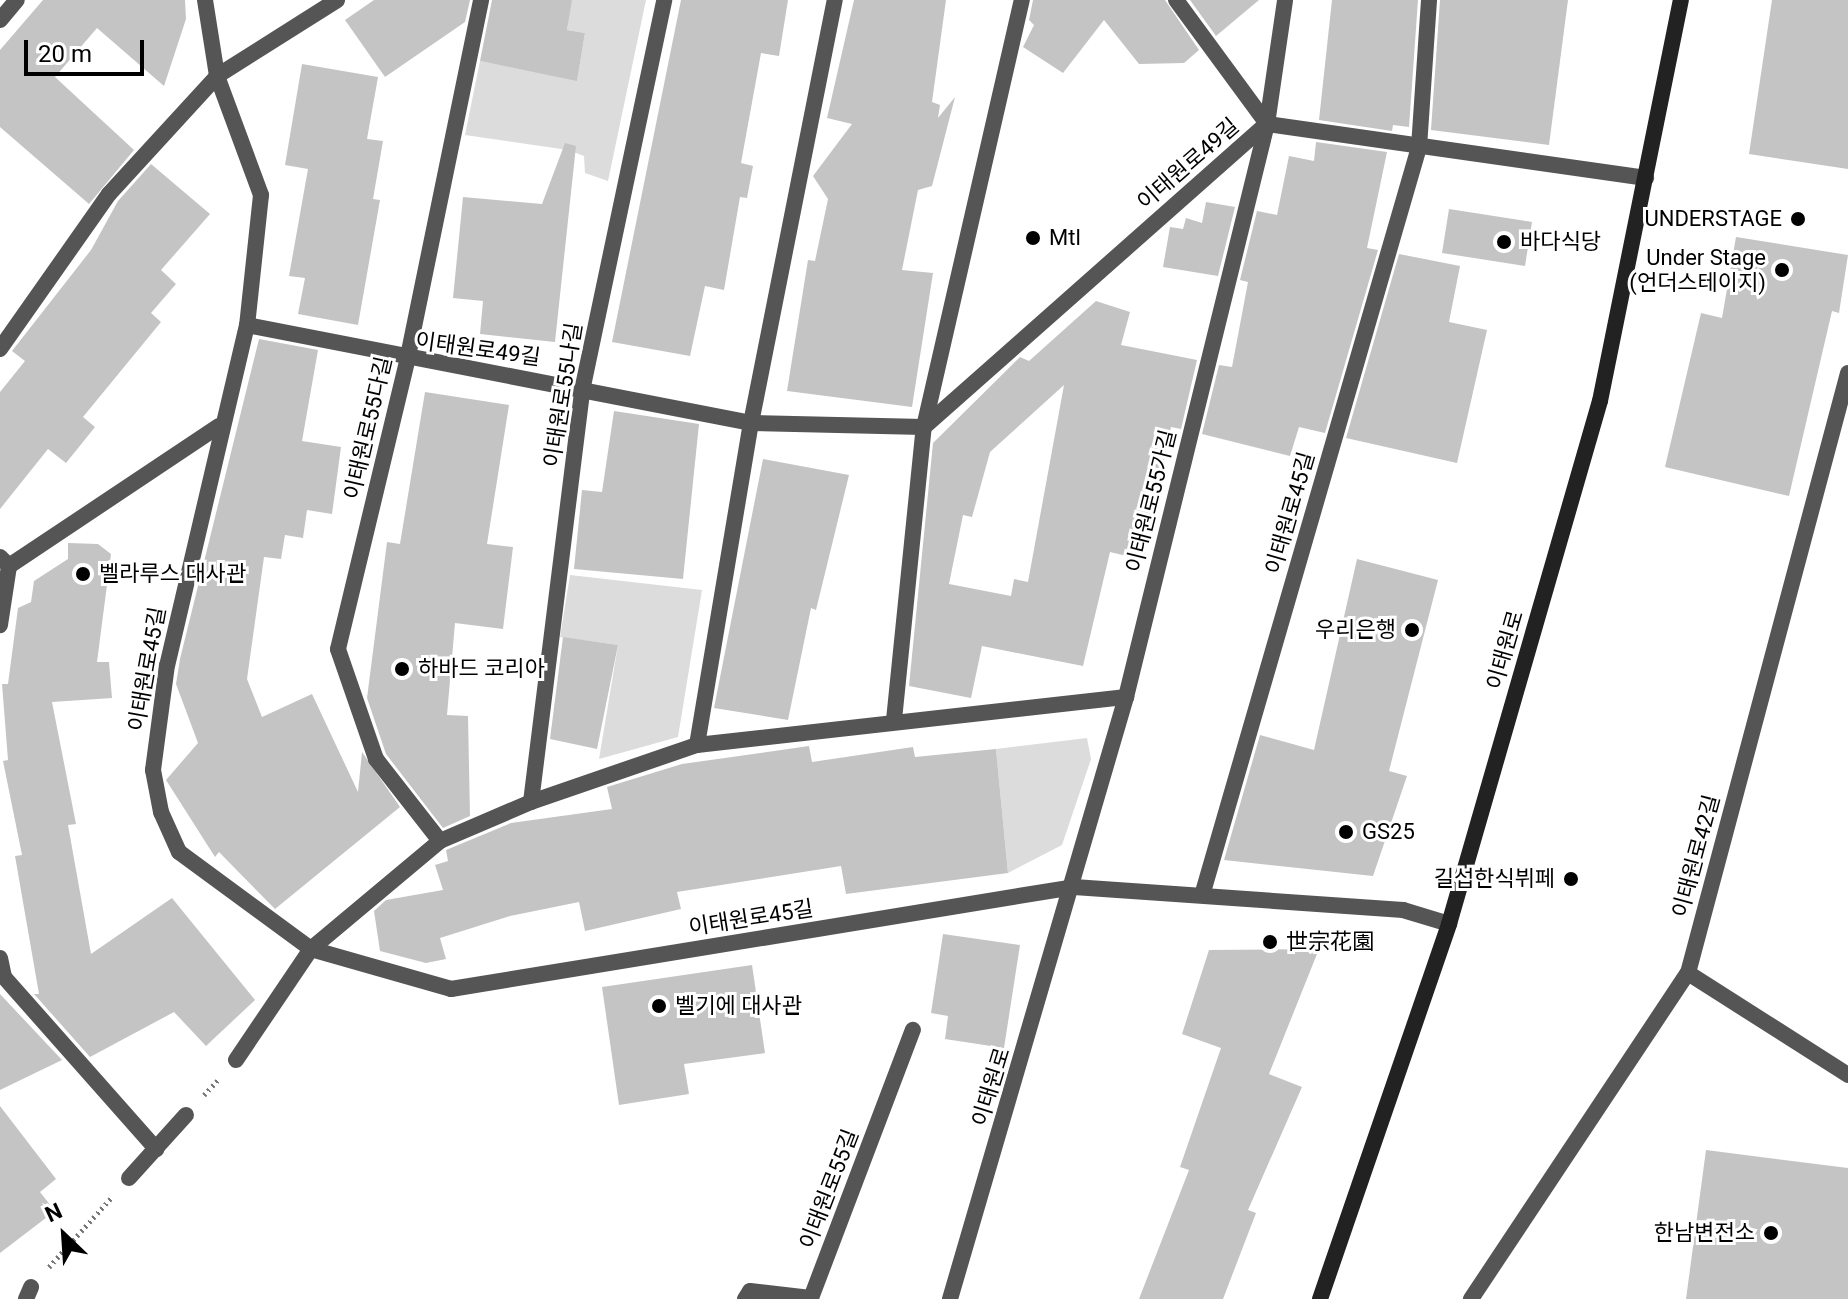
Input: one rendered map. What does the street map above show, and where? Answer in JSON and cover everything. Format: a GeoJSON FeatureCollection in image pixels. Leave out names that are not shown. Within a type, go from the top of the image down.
{"type":"FeatureCollection","features":[{"type":"Feature","properties":{"kind":"main road","name":"이태원로"},"geometry":{"type":"LineString","coordinates":[[1320,1299],[1449,924],[1600,401],[1681,0]]}},
{"type":"Feature","properties":{"kind":"street"},"geometry":{"type":"LineString","coordinates":[[0,20],[17,0]]}},
{"type":"Feature","properties":{"kind":"street"},"geometry":{"type":"LineString","coordinates":[[205,0],[217,76]]}},
{"type":"Feature","properties":{"kind":"street"},"geometry":{"type":"LineString","coordinates":[[0,349],[109,194],[217,76],[337,0]]}},
{"type":"Feature","properties":{"kind":"street","name":"이태원로55다길"},"geometry":{"type":"LineString","coordinates":[[440,841],[376,759],[338,649],[407,361],[481,0]]}},
{"type":"Feature","properties":{"kind":"street","name":"이태원로55나길"},"geometry":{"type":"LineString","coordinates":[[531,802],[583,386],[664,0]]}},
{"type":"Feature","properties":{"kind":"street"},"geometry":{"type":"LineString","coordinates":[[697,745],[751,423],[835,0]]}},
{"type":"Feature","properties":{"kind":"street"},"geometry":{"type":"LineString","coordinates":[[894,720],[924,427],[1022,0]]}},
{"type":"Feature","properties":{"kind":"street"},"geometry":{"type":"LineString","coordinates":[[1176,0],[1267,124]]}},
{"type":"Feature","properties":{"kind":"street","name":"이태원로55가길"},"geometry":{"type":"LineString","coordinates":[[1074,887],[1126,697],[1267,124],[1285,0]]}},
{"type":"Feature","properties":{"kind":"street","name":"이태원로45길"},"geometry":{"type":"LineString","coordinates":[[1203,892],[1419,147],[1429,0]]}},
{"type":"Feature","properties":{"kind":"street","name":"이태원로45길"},"geometry":{"type":"LineString","coordinates":[[217,76],[261,195],[247,325],[219,426],[167,665],[153,770],[179,852],[311,949],[451,989],[1074,887],[1203,892],[1403,910],[1449,924]]}},
{"type":"Feature","properties":{"kind":"street","name":"이태원로49길"},"geometry":{"type":"LineString","coordinates":[[247,325],[407,361],[583,386],[751,423],[924,427],[1267,124],[1646,178]]}},
{"type":"Feature","properties":{"kind":"street","name":"이태원로42길"},"geometry":{"type":"LineString","coordinates":[[1471,1299],[1688,973],[1848,373]]}},
{"type":"Feature","properties":{"kind":"street"},"geometry":{"type":"LineString","coordinates":[[0,625],[4,562],[219,426]]}},
{"type":"Feature","properties":{"kind":"street"},"geometry":{"type":"LineString","coordinates":[[236,1060],[311,949],[440,841],[531,802],[697,745],[894,720],[1126,697]]}},
{"type":"Feature","properties":{"kind":"street","name":"이태원로"},"geometry":{"type":"LineString","coordinates":[[950,1299],[1074,887]]}},
{"type":"Feature","properties":{"kind":"street"},"geometry":{"type":"LineString","coordinates":[[0,958],[4,977],[156,1149]]}},
{"type":"Feature","properties":{"kind":"street"},"geometry":{"type":"LineString","coordinates":[[1688,973],[1848,1075]]}},
{"type":"Feature","properties":{"kind":"street","name":"이태원로55길"},"geometry":{"type":"LineString","coordinates":[[745,1299],[750,1291],[811,1298],[913,1030]]}},
{"type":"Feature","properties":{"kind":"street"},"geometry":{"type":"LineString","coordinates":[[129,1178],[186,1115]]}},
{"type":"Feature","properties":{"kind":"path"},"geometry":{"type":"LineString","coordinates":[[186,1115],[236,1060]]}},
{"type":"Feature","properties":{"kind":"path"},"geometry":{"type":"LineString","coordinates":[[28,1293],[129,1178]]}},
{"type":"Feature","properties":{"kind":"shaded area"},"geometry":{"type":"Polygon","coordinates":[[[571,0],[646,0],[608,181],[585,173],[584,156],[568,150],[465,135],[480,61],[577,80],[585,33],[567,30],[571,0]]]}},
{"type":"Feature","properties":{"kind":"shaded area"},"geometry":{"type":"Polygon","coordinates":[[[570,575],[702,590],[678,737],[599,759],[618,645],[560,637],[570,575]]]}},
{"type":"Feature","properties":{"kind":"shaded area"},"geometry":{"type":"Polygon","coordinates":[[[1087,738],[1091,759],[1062,845],[1008,873],[996,749],[1087,738]]]}},
{"type":"Feature","properties":{"kind":"building"},"geometry":{"type":"Polygon","coordinates":[[[43,0],[185,0],[186,19],[164,86],[97,28],[55,77],[134,150],[89,204],[0,127],[0,50],[43,0]]]}},
{"type":"Feature","properties":{"kind":"building"},"geometry":{"type":"Polygon","coordinates":[[[374,0],[470,0],[465,22],[385,77],[345,20],[374,0]]]}},
{"type":"Feature","properties":{"kind":"building"},"geometry":{"type":"Polygon","coordinates":[[[492,0],[572,0],[567,30],[585,33],[577,81],[480,61],[492,0]]]}},
{"type":"Feature","properties":{"kind":"building"},"geometry":{"type":"Polygon","coordinates":[[[681,0],[788,0],[779,56],[761,53],[741,163],[753,166],[747,198],[740,197],[724,290],[705,286],[690,356],[612,342],[681,0]]]}},
{"type":"Feature","properties":{"kind":"building"},"geometry":{"type":"Polygon","coordinates":[[[854,0],[946,0],[932,102],[940,105],[938,118],[955,97],[932,186],[918,190],[902,270],[933,273],[912,407],[787,391],[808,260],[815,261],[828,199],[813,176],[852,124],[827,118],[854,0]]]}},
{"type":"Feature","properties":{"kind":"building"},"geometry":{"type":"Polygon","coordinates":[[[1033,0],[1165,0],[1199,50],[1184,63],[1139,64],[1104,20],[1063,73],[1023,47],[1034,25],[1029,20],[1033,0]]]}},
{"type":"Feature","properties":{"kind":"building"},"geometry":{"type":"Polygon","coordinates":[[[1190,0],[1259,0],[1216,36],[1190,0]]]}},
{"type":"Feature","properties":{"kind":"building"},"geometry":{"type":"Polygon","coordinates":[[[1332,0],[1418,0],[1409,127],[1393,125],[1392,131],[1319,120],[1332,0]]]}},
{"type":"Feature","properties":{"kind":"building"},"geometry":{"type":"Polygon","coordinates":[[[1440,0],[1568,0],[1549,145],[1431,130],[1440,0]]]}},
{"type":"Feature","properties":{"kind":"building"},"geometry":{"type":"Polygon","coordinates":[[[1772,0],[1848,0],[1848,169],[1749,154],[1772,0]]]}},
{"type":"Feature","properties":{"kind":"building"},"geometry":{"type":"Polygon","coordinates":[[[302,64],[378,77],[367,139],[383,141],[373,199],[380,200],[358,325],[298,314],[305,278],[289,276],[308,169],[285,165],[302,64]]]}},
{"type":"Feature","properties":{"kind":"building"},"geometry":{"type":"Polygon","coordinates":[[[1316,142],[1387,152],[1367,248],[1378,250],[1325,433],[1299,427],[1290,456],[1202,434],[1219,365],[1232,367],[1248,282],[1240,280],[1257,211],[1277,215],[1289,156],[1314,161],[1316,142]]]}},
{"type":"Feature","properties":{"kind":"building"},"geometry":{"type":"Polygon","coordinates":[[[565,143],[576,146],[555,342],[480,334],[483,301],[453,298],[463,197],[542,204],[565,143]]]}},
{"type":"Feature","properties":{"kind":"building"},"geometry":{"type":"Polygon","coordinates":[[[151,164],[210,214],[161,270],[176,284],[151,313],[161,322],[83,417],[95,427],[66,463],[48,449],[0,509],[0,392],[25,361],[12,351],[91,250],[118,201],[151,164]]]}},
{"type":"Feature","properties":{"kind":"building"},"geometry":{"type":"Polygon","coordinates":[[[1206,202],[1235,207],[1218,276],[1163,267],[1170,227],[1183,229],[1186,218],[1202,223],[1206,202]]]}},
{"type":"Feature","properties":{"kind":"building"},"geometry":{"type":"Polygon","coordinates":[[[1449,209],[1532,222],[1525,266],[1442,253],[1449,209]]]}},
{"type":"Feature","properties":{"kind":"building"},"geometry":{"type":"Polygon","coordinates":[[[1736,237],[1848,255],[1839,313],[1832,311],[1789,496],[1665,467],[1701,313],[1722,318],[1736,237]]]}},
{"type":"Feature","properties":{"kind":"building"},"geometry":{"type":"Polygon","coordinates":[[[1399,254],[1460,266],[1449,322],[1487,330],[1457,463],[1346,438],[1399,254]]]}},
{"type":"Feature","properties":{"kind":"building"},"geometry":{"type":"Polygon","coordinates":[[[1096,301],[1130,312],[1121,345],[1197,360],[1181,429],[1171,427],[1143,560],[1110,552],[1083,666],[982,646],[971,698],[909,686],[933,443],[1020,357],[1029,361],[1096,301]],[[1064,385],[990,452],[972,517],[963,515],[949,584],[1011,596],[1014,579],[1028,582],[1064,385]]]}},
{"type":"Feature","properties":{"kind":"building"},"geometry":{"type":"Polygon","coordinates":[[[259,339],[318,350],[302,441],[341,447],[332,514],[307,510],[303,538],[285,535],[281,559],[264,557],[247,679],[262,717],[312,694],[358,792],[362,752],[400,807],[275,909],[219,852],[215,857],[166,780],[198,743],[176,684],[259,339]]]}},
{"type":"Feature","properties":{"kind":"building"},"geometry":{"type":"Polygon","coordinates":[[[425,392],[509,405],[487,544],[513,547],[503,629],[455,623],[447,715],[468,716],[470,816],[443,828],[386,754],[367,698],[387,542],[400,544],[425,392]]]}},
{"type":"Feature","properties":{"kind":"building"},"geometry":{"type":"Polygon","coordinates":[[[614,411],[699,424],[683,579],[574,569],[582,490],[602,492],[614,411]]]}},
{"type":"Feature","properties":{"kind":"building"},"geometry":{"type":"Polygon","coordinates":[[[763,459],[849,475],[816,610],[811,608],[788,720],[714,708],[763,459]]]}},
{"type":"Feature","properties":{"kind":"building"},"geometry":{"type":"Polygon","coordinates":[[[68,543],[98,544],[111,554],[97,662],[109,662],[112,698],[52,702],[76,824],[68,825],[91,954],[172,898],[255,1000],[206,1046],[174,1012],[90,1057],[34,994],[39,994],[15,856],[22,855],[3,761],[8,760],[2,684],[8,684],[18,608],[31,602],[34,581],[68,559],[68,543]]]}},
{"type":"Feature","properties":{"kind":"building"},"geometry":{"type":"Polygon","coordinates":[[[1357,559],[1438,580],[1389,771],[1407,776],[1373,876],[1224,860],[1260,735],[1314,750],[1357,559]]]}},
{"type":"Feature","properties":{"kind":"building"},"geometry":{"type":"Polygon","coordinates":[[[563,637],[618,645],[597,749],[550,739],[563,637]]]}},
{"type":"Feature","properties":{"kind":"building"},"geometry":{"type":"Polygon","coordinates":[[[809,746],[812,762],[913,747],[915,757],[996,749],[1008,873],[846,894],[841,866],[677,892],[681,909],[585,931],[579,902],[510,916],[440,938],[446,959],[426,963],[380,951],[374,911],[386,900],[443,890],[435,865],[448,861],[446,850],[511,823],[612,809],[607,787],[682,764],[809,746]]]}},
{"type":"Feature","properties":{"kind":"building"},"geometry":{"type":"Polygon","coordinates":[[[943,934],[1020,945],[1004,1048],[945,1039],[948,1016],[931,1013],[943,934]]]}},
{"type":"Feature","properties":{"kind":"building"},"geometry":{"type":"Polygon","coordinates":[[[1319,949],[1269,1074],[1302,1087],[1248,1210],[1256,1213],[1223,1299],[1139,1299],[1189,1170],[1180,1167],[1221,1048],[1182,1034],[1209,950],[1319,949]]]}},
{"type":"Feature","properties":{"kind":"building"},"geometry":{"type":"Polygon","coordinates":[[[752,965],[765,1053],[684,1064],[689,1094],[619,1105],[602,987],[752,965]]]}},
{"type":"Feature","properties":{"kind":"building"},"geometry":{"type":"Polygon","coordinates":[[[0,994],[62,1060],[0,1090],[0,994]]]}},
{"type":"Feature","properties":{"kind":"building"},"geometry":{"type":"Polygon","coordinates":[[[0,1106],[56,1179],[40,1192],[55,1211],[0,1253],[0,1106]]]}},
{"type":"Feature","properties":{"kind":"building","name":"한남변전소"},"geometry":{"type":"Polygon","coordinates":[[[1706,1150],[1848,1168],[1848,1299],[1686,1299],[1706,1150]]]}},
{"type":"Feature","properties":{"kind":"place","name":"UNDERSTAGE"},"geometry":{"type":"Point","coordinates":[1798,219]}},
{"type":"Feature","properties":{"kind":"place","name":"Mtl"},"geometry":{"type":"Point","coordinates":[1033,238]}},
{"type":"Feature","properties":{"kind":"place","name":"바다식당"},"geometry":{"type":"Point","coordinates":[1504,242]}},
{"type":"Feature","properties":{"kind":"place","name":"Under Stage (언더스테이지)"},"geometry":{"type":"Point","coordinates":[1782,270]}},
{"type":"Feature","properties":{"kind":"place","name":"벨라루스 대사관"},"geometry":{"type":"Point","coordinates":[83,574]}},
{"type":"Feature","properties":{"kind":"place","name":"우리은행"},"geometry":{"type":"Point","coordinates":[1412,630]}},
{"type":"Feature","properties":{"kind":"place","name":"하바드 코리아"},"geometry":{"type":"Point","coordinates":[402,669]}},
{"type":"Feature","properties":{"kind":"place","name":"GS25"},"geometry":{"type":"Point","coordinates":[1346,832]}},
{"type":"Feature","properties":{"kind":"place","name":"길섭한식뷔페"},"geometry":{"type":"Point","coordinates":[1571,879]}},
{"type":"Feature","properties":{"kind":"place","name":"世宗花園"},"geometry":{"type":"Point","coordinates":[1270,942]}},
{"type":"Feature","properties":{"kind":"place","name":"벨기에 대사관"},"geometry":{"type":"Point","coordinates":[659,1006]}},
{"type":"Feature","properties":{"kind":"place","name":"한남변전소"},"geometry":{"type":"Point","coordinates":[1771,1233]}}]}
